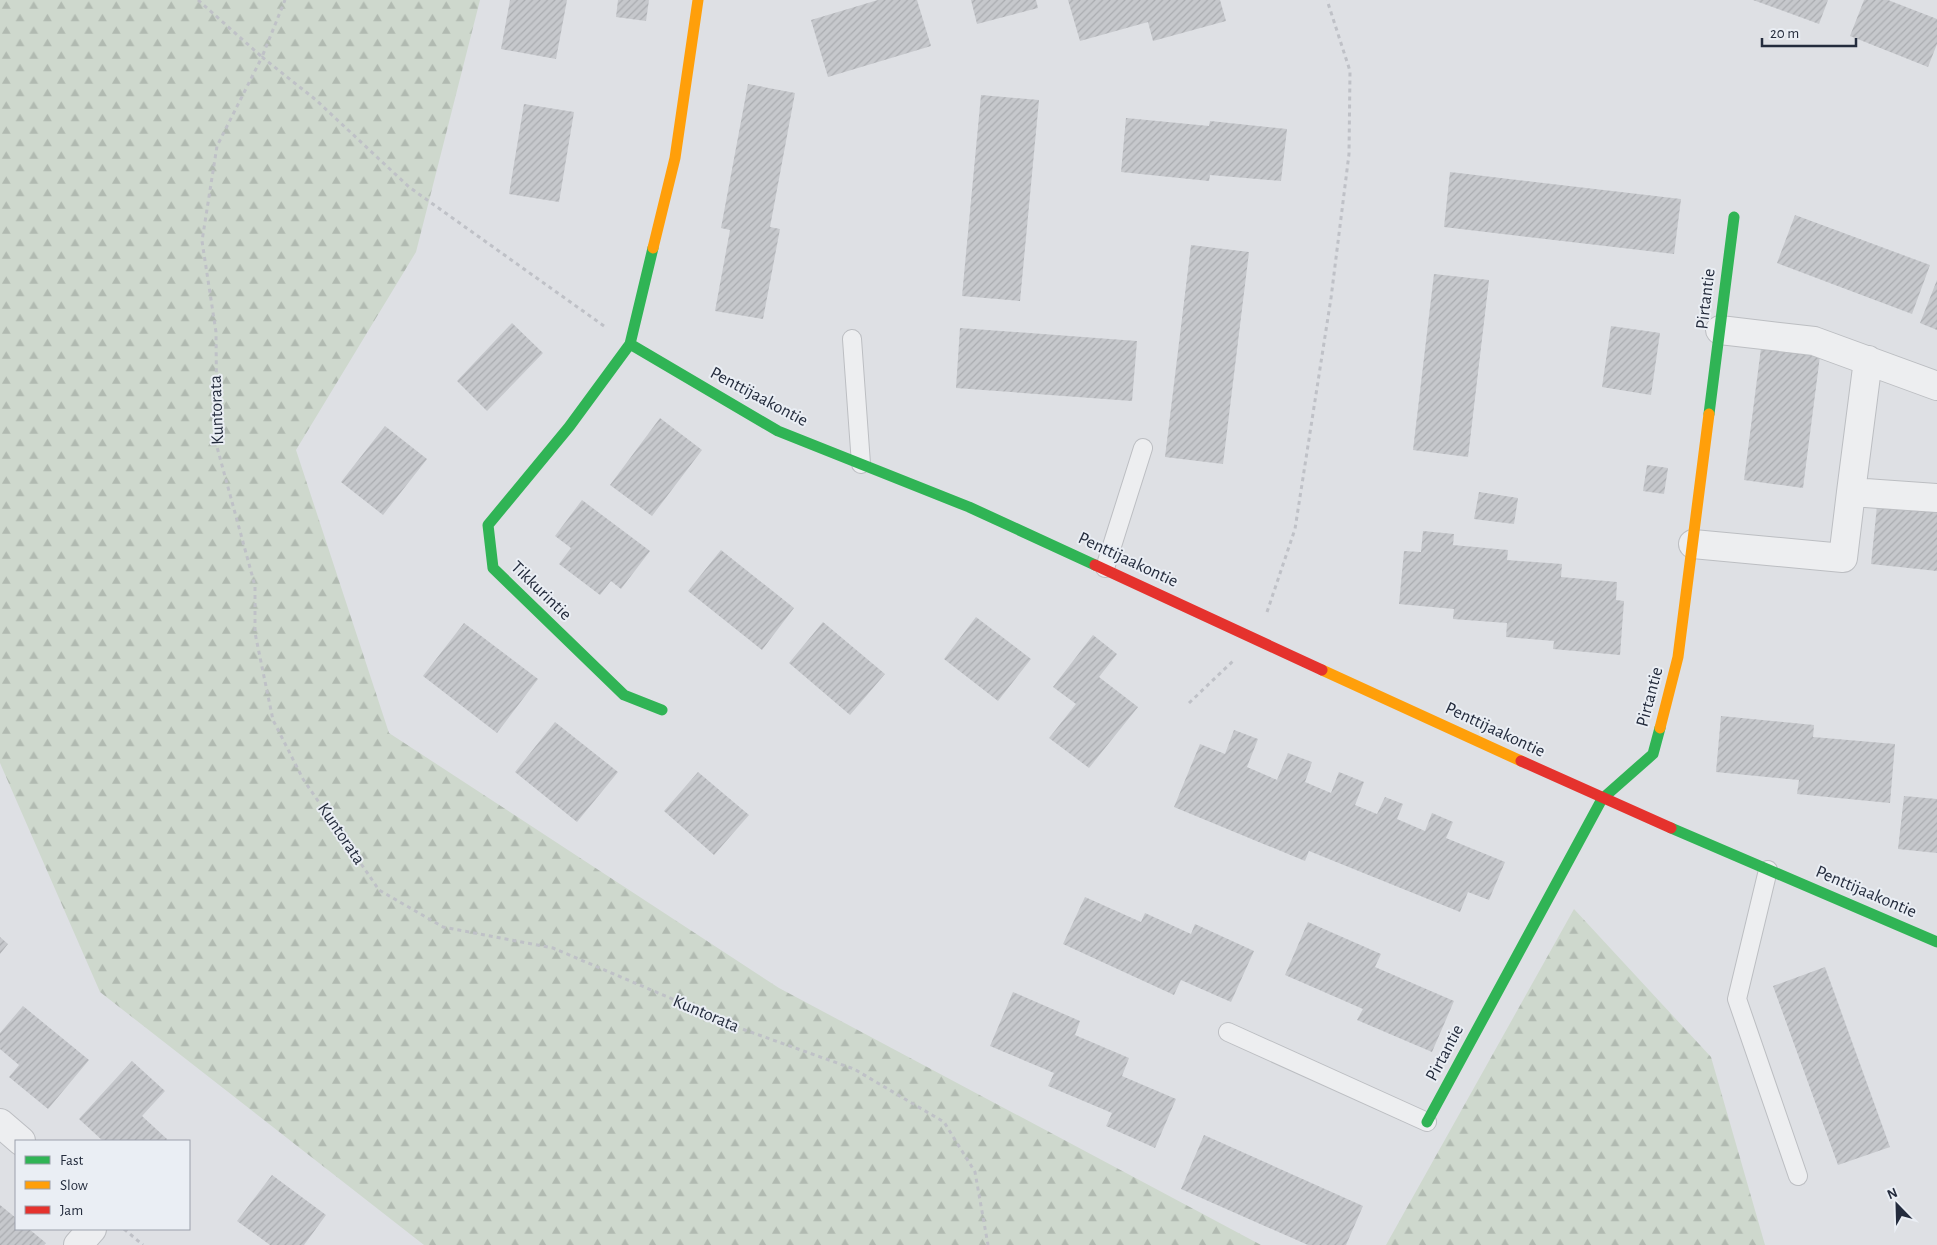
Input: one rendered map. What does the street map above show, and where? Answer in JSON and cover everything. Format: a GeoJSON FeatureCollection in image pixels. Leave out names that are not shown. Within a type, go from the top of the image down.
{"type":"FeatureCollection","features":[{"type":"Feature","properties":{"kind":"street"},"geometry":{"type":"LineString","coordinates":[[630,344],[675,158],[698,0]]}},
{"type":"Feature","properties":{"kind":"street","name":"Pirtantie"},"geometry":{"type":"LineString","coordinates":[[1427,1122],[1602,799],[1653,754],[1678,657],[1734,217]]}},
{"type":"Feature","properties":{"kind":"street"},"geometry":{"type":"LineString","coordinates":[[1720,330],[1814,341],[1937,386]]}},
{"type":"Feature","properties":{"kind":"street","name":"Penttijaakontie"},"geometry":{"type":"LineString","coordinates":[[630,344],[778,431],[969,506],[1258,638],[1602,799],[1937,942]]}},
{"type":"Feature","properties":{"kind":"street","name":"Tikkurintie"},"geometry":{"type":"LineString","coordinates":[[630,344],[569,427],[488,525],[493,568],[624,695],[662,710]]}},
{"type":"Feature","properties":{"kind":"street"},"geometry":{"type":"LineString","coordinates":[[1693,544],[1844,558],[1868,360]]}},
{"type":"Feature","properties":{"kind":"street"},"geometry":{"type":"LineString","coordinates":[[1852,492],[1937,498]]}},
{"type":"Feature","properties":{"kind":"street"},"geometry":{"type":"LineString","coordinates":[[0,1123],[20,1140]]}},
{"type":"Feature","properties":{"kind":"street"},"geometry":{"type":"LineString","coordinates":[[78,1245],[91,1230]]}},
{"type":"Feature","properties":{"kind":"lane"},"geometry":{"type":"LineString","coordinates":[[852,338],[862,464]]}},
{"type":"Feature","properties":{"kind":"lane"},"geometry":{"type":"LineString","coordinates":[[1105,568],[1142,448]]}},
{"type":"Feature","properties":{"kind":"lane"},"geometry":{"type":"LineString","coordinates":[[1768,870],[1736,999],[1798,1176]]}},
{"type":"Feature","properties":{"kind":"lane"},"geometry":{"type":"LineString","coordinates":[[1228,1032],[1427,1122]]}},
{"type":"Feature","properties":{"kind":"path"},"geometry":{"type":"LineString","coordinates":[[198,0],[262,57],[316,100],[409,187],[630,344]]}},
{"type":"Feature","properties":{"kind":"path","name":"Kuntorata"},"geometry":{"type":"LineString","coordinates":[[284,0],[262,57],[217,146],[202,241],[216,332],[217,446],[255,586],[256,633],[273,720],[303,779],[379,890],[443,927],[553,948],[745,1030],[854,1069],[944,1122],[959,1142],[975,1172],[988,1245]]}},
{"type":"Feature","properties":{"kind":"path"},"geometry":{"type":"LineString","coordinates":[[1189,703],[1258,638],[1295,529],[1331,298],[1349,154],[1350,71],[1327,0]]}},
{"type":"Feature","properties":{"kind":"path"},"geometry":{"type":"LineString","coordinates":[[125,1230],[143,1245]]}},
{"type":"Feature","properties":{"kind":"green space"},"geometry":{"type":"Polygon","coordinates":[[[0,0],[480,0],[416,252],[296,450],[389,733],[779,988],[1261,1245],[424,1245],[100,992],[0,763],[0,0]]]}},
{"type":"Feature","properties":{"kind":"green space"},"geometry":{"type":"Polygon","coordinates":[[[1574,909],[1711,1057],[1765,1245],[1386,1245],[1574,909]]]}},
{"type":"Feature","properties":{"kind":"building"},"geometry":{"type":"Polygon","coordinates":[[[510,0],[567,0],[556,59],[501,49],[510,0]]]}},
{"type":"Feature","properties":{"kind":"building"},"geometry":{"type":"Polygon","coordinates":[[[618,0],[649,0],[646,21],[616,17],[618,0]]]}},
{"type":"Feature","properties":{"kind":"building"},"geometry":{"type":"Polygon","coordinates":[[[878,0],[917,0],[931,46],[828,77],[811,20],[878,0]]]}},
{"type":"Feature","properties":{"kind":"building"},"geometry":{"type":"Polygon","coordinates":[[[971,0],[1036,0],[1038,8],[977,24],[971,0]]]}},
{"type":"Feature","properties":{"kind":"building"},"geometry":{"type":"Polygon","coordinates":[[[1068,0],[1220,0],[1226,21],[1153,41],[1148,22],[1080,41],[1068,0]]]}},
{"type":"Feature","properties":{"kind":"building"},"geometry":{"type":"Polygon","coordinates":[[[1753,0],[1828,0],[1819,24],[1753,0]]]}},
{"type":"Feature","properties":{"kind":"building"},"geometry":{"type":"Polygon","coordinates":[[[1864,0],[1888,0],[1937,19],[1937,44],[1928,67],[1850,36],[1864,0]]]}},
{"type":"Feature","properties":{"kind":"building"},"geometry":{"type":"Polygon","coordinates":[[[748,84],[795,93],[770,227],[780,229],[763,319],[715,311],[730,230],[721,228],[748,84]]]}},
{"type":"Feature","properties":{"kind":"building"},"geometry":{"type":"Polygon","coordinates":[[[981,95],[1039,100],[1020,301],[962,296],[981,95]]]}},
{"type":"Feature","properties":{"kind":"building"},"geometry":{"type":"Polygon","coordinates":[[[524,104],[574,112],[559,202],[509,194],[524,104]]]}},
{"type":"Feature","properties":{"kind":"building"},"geometry":{"type":"Polygon","coordinates":[[[1126,118],[1209,126],[1210,121],[1287,129],[1281,181],[1210,175],[1209,181],[1121,172],[1126,118]]]}},
{"type":"Feature","properties":{"kind":"building"},"geometry":{"type":"Polygon","coordinates":[[[1450,172],[1681,199],[1674,254],[1444,227],[1450,172]]]}},
{"type":"Feature","properties":{"kind":"building"},"geometry":{"type":"Polygon","coordinates":[[[1795,215],[1930,265],[1912,314],[1777,263],[1795,215]]]}},
{"type":"Feature","properties":{"kind":"building"},"geometry":{"type":"Polygon","coordinates":[[[1191,245],[1249,252],[1223,464],[1165,457],[1191,245]]]}},
{"type":"Feature","properties":{"kind":"building"},"geometry":{"type":"Polygon","coordinates":[[[1434,274],[1489,280],[1468,457],[1413,450],[1434,274]]]}},
{"type":"Feature","properties":{"kind":"building"},"geometry":{"type":"Polygon","coordinates":[[[1937,280],[1937,330],[1920,323],[1937,280]]]}},
{"type":"Feature","properties":{"kind":"building"},"geometry":{"type":"Polygon","coordinates":[[[512,323],[543,353],[487,411],[457,381],[512,323]]]}},
{"type":"Feature","properties":{"kind":"building"},"geometry":{"type":"Polygon","coordinates":[[[1611,326],[1660,333],[1651,395],[1602,387],[1611,326]]]}},
{"type":"Feature","properties":{"kind":"building"},"geometry":{"type":"Polygon","coordinates":[[[960,328],[1137,341],[1132,401],[956,388],[960,328]]]}},
{"type":"Feature","properties":{"kind":"building"},"geometry":{"type":"Polygon","coordinates":[[[1761,348],[1820,356],[1803,488],[1744,480],[1761,348]]]}},
{"type":"Feature","properties":{"kind":"building"},"geometry":{"type":"Polygon","coordinates":[[[660,418],[702,450],[652,516],[610,485],[660,418]]]}},
{"type":"Feature","properties":{"kind":"building"},"geometry":{"type":"Polygon","coordinates":[[[385,426],[427,459],[383,515],[341,482],[385,426]]]}},
{"type":"Feature","properties":{"kind":"building"},"geometry":{"type":"Polygon","coordinates":[[[1647,465],[1668,468],[1664,494],[1643,491],[1647,465]]]}},
{"type":"Feature","properties":{"kind":"building"},"geometry":{"type":"Polygon","coordinates":[[[1479,492],[1518,498],[1514,524],[1474,519],[1479,492]]]}},
{"type":"Feature","properties":{"kind":"building"},"geometry":{"type":"Polygon","coordinates":[[[582,500],[650,551],[621,589],[611,581],[600,595],[559,564],[571,548],[555,536],[582,500]]]}},
{"type":"Feature","properties":{"kind":"building"},"geometry":{"type":"Polygon","coordinates":[[[1877,506],[1937,512],[1937,571],[1871,564],[1877,506]]]}},
{"type":"Feature","properties":{"kind":"building"},"geometry":{"type":"Polygon","coordinates":[[[1423,531],[1454,534],[1453,545],[1508,550],[1507,560],[1562,564],[1561,577],[1617,582],[1616,600],[1624,601],[1620,655],[1553,649],[1554,641],[1506,637],[1507,623],[1453,619],[1454,609],[1399,604],[1404,551],[1421,552],[1423,531]]]}},
{"type":"Feature","properties":{"kind":"building"},"geometry":{"type":"Polygon","coordinates":[[[721,550],[794,608],[762,650],[688,591],[721,550]]]}},
{"type":"Feature","properties":{"kind":"building"},"geometry":{"type":"Polygon","coordinates":[[[976,617],[1031,659],[998,701],[944,659],[976,617]]]}},
{"type":"Feature","properties":{"kind":"building"},"geometry":{"type":"Polygon","coordinates":[[[823,622],[885,674],[850,715],[789,663],[823,622]]]}},
{"type":"Feature","properties":{"kind":"building"},"geometry":{"type":"Polygon","coordinates":[[[464,623],[538,679],[497,733],[423,676],[464,623]]]}},
{"type":"Feature","properties":{"kind":"building"},"geometry":{"type":"Polygon","coordinates":[[[1093,635],[1117,654],[1099,677],[1138,707],[1089,768],[1049,738],[1076,704],[1053,687],[1093,635]]]}},
{"type":"Feature","properties":{"kind":"building"},"geometry":{"type":"Polygon","coordinates":[[[1721,716],[1814,725],[1813,737],[1895,744],[1890,803],[1797,794],[1799,780],[1716,772],[1721,716]]]}},
{"type":"Feature","properties":{"kind":"building"},"geometry":{"type":"Polygon","coordinates":[[[555,722],[618,772],[577,822],[515,772],[555,722]]]}},
{"type":"Feature","properties":{"kind":"building"},"geometry":{"type":"Polygon","coordinates":[[[1234,730],[1258,739],[1247,767],[1277,780],[1288,753],[1312,762],[1305,782],[1331,793],[1339,772],[1364,782],[1355,805],[1377,814],[1385,797],[1403,804],[1397,819],[1425,831],[1432,813],[1453,822],[1446,838],[1505,862],[1489,900],[1468,892],[1460,912],[1309,851],[1305,861],[1174,807],[1200,744],[1225,754],[1234,730]]]}},
{"type":"Feature","properties":{"kind":"building"},"geometry":{"type":"Polygon","coordinates":[[[698,772],[749,815],[714,855],[664,811],[698,772]]]}},
{"type":"Feature","properties":{"kind":"building"},"geometry":{"type":"Polygon","coordinates":[[[1904,796],[1937,799],[1937,853],[1898,849],[1904,796]]]}},
{"type":"Feature","properties":{"kind":"building"},"geometry":{"type":"Polygon","coordinates":[[[1085,897],[1141,922],[1145,913],[1191,934],[1195,924],[1254,951],[1231,1002],[1181,980],[1174,995],[1063,944],[1085,897]]]}},
{"type":"Feature","properties":{"kind":"building"},"geometry":{"type":"Polygon","coordinates":[[[1308,922],[1381,954],[1375,967],[1454,1001],[1432,1052],[1357,1020],[1363,1009],[1285,975],[1308,922]]]}},
{"type":"Feature","properties":{"kind":"building"},"geometry":{"type":"Polygon","coordinates":[[[0,937],[8,944],[0,954],[0,937]]]}},
{"type":"Feature","properties":{"kind":"building"},"geometry":{"type":"Polygon","coordinates":[[[1825,967],[1890,1147],[1838,1165],[1773,986],[1825,967]]]}},
{"type":"Feature","properties":{"kind":"building"},"geometry":{"type":"Polygon","coordinates":[[[1013,992],[1080,1021],[1075,1035],[1129,1058],[1122,1076],[1176,1099],[1155,1148],[1106,1126],[1112,1113],[1048,1086],[1054,1073],[990,1046],[1013,992]]]}},
{"type":"Feature","properties":{"kind":"building"},"geometry":{"type":"Polygon","coordinates":[[[23,1006],[89,1060],[48,1109],[9,1077],[19,1065],[0,1049],[0,1033],[23,1006]]]}},
{"type":"Feature","properties":{"kind":"building"},"geometry":{"type":"Polygon","coordinates":[[[132,1061],[165,1091],[142,1116],[166,1140],[102,1140],[79,1119],[132,1061]]]}},
{"type":"Feature","properties":{"kind":"building"},"geometry":{"type":"Polygon","coordinates":[[[1204,1135],[1363,1206],[1346,1245],[1308,1245],[1181,1189],[1204,1135]]]}},
{"type":"Feature","properties":{"kind":"building"},"geometry":{"type":"Polygon","coordinates":[[[272,1175],[326,1215],[304,1245],[270,1245],[237,1221],[272,1175]]]}},
{"type":"Feature","properties":{"kind":"building"},"geometry":{"type":"Polygon","coordinates":[[[0,1205],[15,1217],[15,1230],[30,1230],[46,1243],[44,1245],[0,1245],[0,1205]]]}},
{"type":"Feature","properties":{"kind":"traffic: fast"},"geometry":{"type":"LineString","coordinates":[[1709,414],[1734,217]]}},
{"type":"Feature","properties":{"kind":"traffic: fast"},"geometry":{"type":"LineString","coordinates":[[653,248],[630,344],[778,431],[969,507],[1095,565]]}},
{"type":"Feature","properties":{"kind":"traffic: fast"},"geometry":{"type":"LineString","coordinates":[[630,344],[569,427],[488,525],[493,568],[624,695],[662,710]]}},
{"type":"Feature","properties":{"kind":"traffic: fast"},"geometry":{"type":"LineString","coordinates":[[1427,1122],[1602,799],[1653,754],[1660,728]]}},
{"type":"Feature","properties":{"kind":"traffic: fast"},"geometry":{"type":"LineString","coordinates":[[1671,828],[1937,942]]}},
{"type":"Feature","properties":{"kind":"traffic: slow"},"geometry":{"type":"LineString","coordinates":[[653,248],[675,158],[698,0]]}},
{"type":"Feature","properties":{"kind":"traffic: slow"},"geometry":{"type":"LineString","coordinates":[[1660,728],[1678,657],[1709,414]]}},
{"type":"Feature","properties":{"kind":"traffic: slow"},"geometry":{"type":"LineString","coordinates":[[1322,670],[1521,761]]}},
{"type":"Feature","properties":{"kind":"traffic: jam"},"geometry":{"type":"LineString","coordinates":[[1095,565],[1322,670]]}},
{"type":"Feature","properties":{"kind":"traffic: jam"},"geometry":{"type":"LineString","coordinates":[[1521,761],[1671,828]]}}]}
